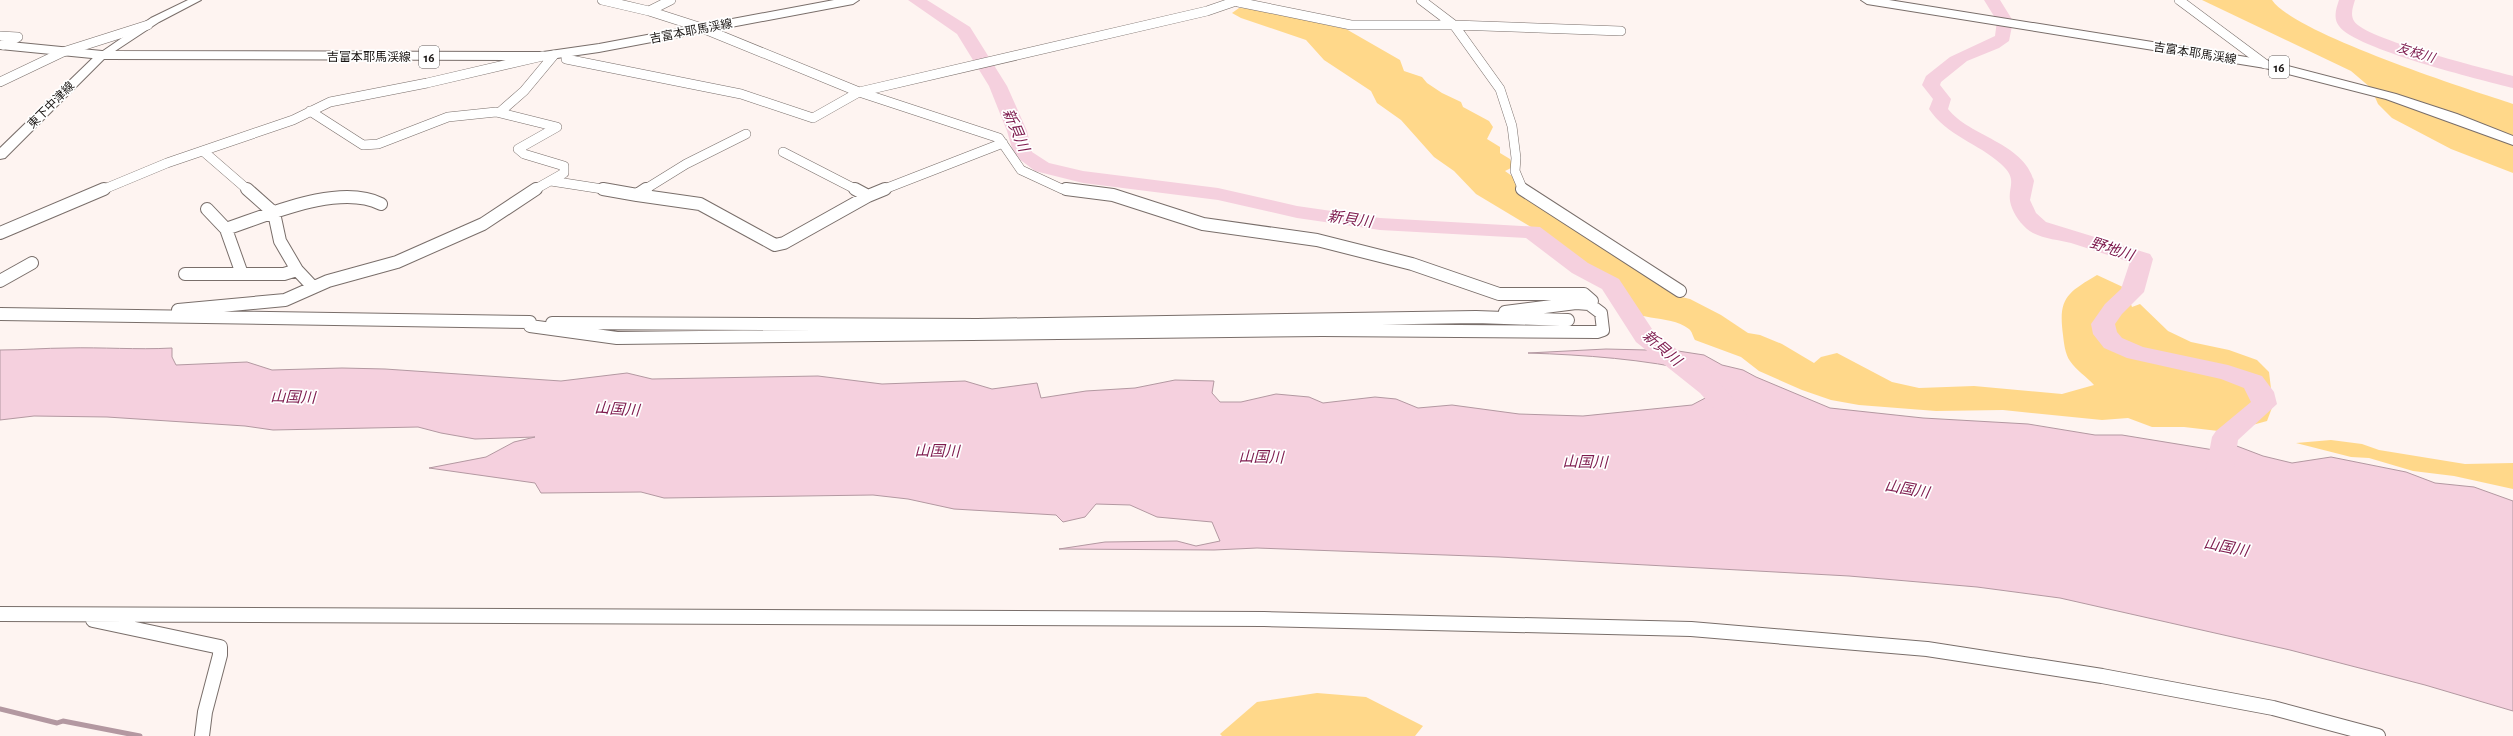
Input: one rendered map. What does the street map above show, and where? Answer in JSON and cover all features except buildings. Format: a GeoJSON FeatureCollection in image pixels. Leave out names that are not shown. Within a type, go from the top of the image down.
{"type":"FeatureCollection","features":[{"type":"Feature","properties":{"kind":"main road","name":"吉富本耶馬渓線"},"geometry":{"type":"LineString","coordinates":[[1,42],[63,52],[102,55],[310,57],[554,55],[853,0]]}},
{"type":"Feature","properties":{"kind":"main road","name":"吉富本耶馬渓線"},"geometry":{"type":"LineString","coordinates":[[1867,0],[2265,64],[2323,77],[2399,98],[2454,117],[2513,142]]}},
{"type":"Feature","properties":{"kind":"main road","name":"東下中津線"},"geometry":{"type":"LineString","coordinates":[[0,155],[102,55]]}},
{"type":"Feature","properties":{"kind":"street"},"geometry":{"type":"LineString","coordinates":[[102,55],[148,24],[196,0]]}},
{"type":"Feature","properties":{"kind":"street"},"geometry":{"type":"LineString","coordinates":[[602,0],[649,11],[702,28],[859,92],[999,138],[1021,170],[1062,189],[1113,195],[1203,224],[1317,240],[1412,264],[1499,294],[1572,293],[1590,297],[1592,301],[1589,304]]}},
{"type":"Feature","properties":{"kind":"street"},"geometry":{"type":"LineString","coordinates":[[649,11],[671,0]]}},
{"type":"Feature","properties":{"kind":"street"},"geometry":{"type":"LineString","coordinates":[[1421,0],[1454,25],[1500,88],[1506,112],[1512,126],[1516,158],[1515,171],[1521,189],[1680,291]]}},
{"type":"Feature","properties":{"kind":"street"},"geometry":{"type":"LineString","coordinates":[[2179,0],[2265,64]]}},
{"type":"Feature","properties":{"kind":"street"},"geometry":{"type":"LineString","coordinates":[[0,233],[167,163],[293,120],[330,102],[428,83],[554,55],[566,59],[741,94],[813,118],[859,92],[1239,1],[1351,25],[1454,25],[1621,32]]}},
{"type":"Feature","properties":{"kind":"street"},"geometry":{"type":"LineString","coordinates":[[0,82],[63,52],[148,24]]}},
{"type":"Feature","properties":{"kind":"street"},"geometry":{"type":"LineString","coordinates":[[500,112],[524,91],[554,55]]}},
{"type":"Feature","properties":{"kind":"street"},"geometry":{"type":"LineString","coordinates":[[138,317],[147,313],[285,300],[328,280],[397,262],[483,224],[503,209],[564,173],[564,166],[524,154],[518,149],[557,127],[500,112],[448,117],[378,144],[363,145],[310,111]]}},
{"type":"Feature","properties":{"kind":"street"},"geometry":{"type":"LineString","coordinates":[[637,195],[686,164],[746,134]]}},
{"type":"Feature","properties":{"kind":"street"},"geometry":{"type":"LineString","coordinates":[[551,181],[700,204],[775,244],[784,243],[868,196],[1003,143]]}},
{"type":"Feature","properties":{"kind":"street"},"geometry":{"type":"LineString","coordinates":[[203,151],[274,213],[280,241],[296,270],[313,287]]}},
{"type":"Feature","properties":{"kind":"street"},"geometry":{"type":"LineString","coordinates":[[783,152],[868,196]]}},
{"type":"Feature","properties":{"kind":"street"},"geometry":{"type":"LineString","coordinates":[[226,229],[274,213],[342,198],[363,196],[381,204]]}},
{"type":"Feature","properties":{"kind":"street"},"geometry":{"type":"LineString","coordinates":[[207,209],[226,229],[242,274]]}},
{"type":"Feature","properties":{"kind":"street"},"geometry":{"type":"LineString","coordinates":[[0,281],[32,263]]}},
{"type":"Feature","properties":{"kind":"street"},"geometry":{"type":"LineString","coordinates":[[185,274],[284,274],[296,270]]}},
{"type":"Feature","properties":{"kind":"street"},"geometry":{"type":"LineString","coordinates":[[530,322],[530,326],[617,338],[1322,330],[1596,332],[1603,330],[1601,313],[1589,304],[1576,303],[1476,318]]}},
{"type":"Feature","properties":{"kind":"street"},"geometry":{"type":"LineString","coordinates":[[0,314],[530,322],[977,325],[1476,318],[1568,320]]}},
{"type":"Feature","properties":{"kind":"street"},"geometry":{"type":"LineString","coordinates":[[0,614],[1256,619],[1691,629],[1926,649],[2102,676],[2273,708],[2378,736]]}},
{"type":"Feature","properties":{"kind":"street"},"geometry":{"type":"LineString","coordinates":[[68,615],[220,647],[220,655],[205,712],[202,736]]}},
{"type":"Feature","properties":{"kind":"shaded area"},"geometry":{"type":"Polygon","coordinates":[[[2202,0],[2272,0],[2287,14],[2346,44],[2459,86],[2513,104],[2513,173],[2451,149],[2392,118],[2378,104],[2371,88],[2351,71],[2202,0]]]}},
{"type":"Feature","properties":{"kind":"shaded area"},"geometry":{"type":"Polygon","coordinates":[[[1239,8],[1257,9],[1346,29],[1400,60],[1404,71],[1422,77],[1427,83],[1442,93],[1461,102],[1463,107],[1489,121],[1493,127],[1487,139],[1500,147],[1500,153],[1510,159],[1513,167],[1505,171],[1673,290],[1673,295],[1690,299],[1721,315],[1748,333],[1760,335],[1782,344],[1814,363],[1821,357],[1837,353],[1892,382],[1919,388],[1974,386],[2062,394],[2094,385],[2075,367],[2067,355],[2063,335],[2062,313],[2067,298],[2072,292],[2097,275],[2125,288],[2132,307],[2140,304],[2168,331],[2191,342],[2229,350],[2257,360],[2269,372],[2273,405],[2267,421],[2227,432],[2184,427],[2152,427],[2128,418],[2102,420],[2003,410],[1936,411],[1859,405],[1831,400],[1802,390],[1759,371],[1741,357],[1695,340],[1690,330],[1680,324],[1651,318],[1632,312],[1625,306],[1620,297],[1623,290],[1613,280],[1588,268],[1531,227],[1476,194],[1454,171],[1434,157],[1401,120],[1377,103],[1371,91],[1324,60],[1306,40],[1241,18],[1232,13],[1239,8]]]}},
{"type":"Feature","properties":{"kind":"shaded area"},"geometry":{"type":"Polygon","coordinates":[[[2331,440],[2362,444],[2379,450],[2465,464],[2513,463],[2513,489],[2454,476],[2413,471],[2369,458],[2351,457],[2296,443],[2331,440]]]}},
{"type":"Feature","properties":{"kind":"shaded area"},"geometry":{"type":"Polygon","coordinates":[[[1317,693],[1366,697],[1423,726],[1415,736],[1222,736],[1220,734],[1257,702],[1317,693]]]}},
{"type":"Feature","properties":{"kind":"water","name":"山国川"},"geometry":{"type":"Polygon","coordinates":[[[1643,329],[1665,349],[1704,355],[1722,365],[1743,370],[1756,377],[1830,408],[1923,418],[2028,424],[2095,435],[2122,435],[2214,450],[2221,440],[2263,456],[2292,463],[2331,457],[2406,472],[2435,483],[2474,487],[2513,501],[2513,711],[2425,685],[2290,650],[2060,598],[1977,587],[1849,576],[1499,557],[1257,548],[1214,550],[1059,549],[1105,542],[1177,541],[1196,546],[1220,541],[1212,522],[1157,517],[1130,505],[1096,504],[1085,517],[1063,522],[1056,515],[954,509],[908,499],[873,495],[664,498],[641,492],[541,493],[535,483],[429,468],[486,457],[514,442],[535,437],[475,439],[418,427],[273,430],[245,426],[107,417],[34,416],[0,420],[0,350],[59,348],[172,348],[172,357],[176,365],[247,362],[272,370],[342,368],[385,369],[561,381],[627,373],[652,379],[818,376],[882,384],[965,381],[992,389],[1037,383],[1041,398],[1086,391],[1135,388],[1175,380],[1214,381],[1212,393],[1220,402],[1241,402],[1276,394],[1309,397],[1323,403],[1375,397],[1396,399],[1418,408],[1452,405],[1519,414],[1583,416],[1692,405],[1711,395],[1715,385],[1680,374],[1700,372],[1614,358],[1528,353],[1606,349],[1647,350],[1636,330],[1643,329]]]}},
{"type":"Feature","properties":{"kind":"waterway","name":"新貝川"},"geometry":{"type":"LineString","coordinates":[[916,0],[964,31],[998,86],[1017,131],[1020,147],[1024,155],[1042,167],[1083,177],[1218,194],[1297,212],[1380,224],[1532,232],[1580,268],[1611,284],[1645,337],[1709,387],[1735,416]]}},
{"type":"Feature","properties":{"kind":"waterway","name":"野地川"},"geometry":{"type":"LineString","coordinates":[[1992,0],[2005,21],[2003,37],[1993,45],[1972,51],[1961,57],[1932,80],[1931,85],[1942,99],[1938,109],[1952,124],[2001,153],[2017,169],[2022,176],[2023,181],[2020,194],[2022,207],[2030,220],[2036,225],[2051,233],[2080,239],[2142,259],[2132,292],[2113,309],[2103,324],[2105,334],[2113,343],[2136,353],[2228,373],[2253,382],[2261,392],[2264,404],[2225,437],[2219,474]]}},
{"type":"Feature","properties":{"kind":"waterway","name":"友枝川"},"geometry":{"type":"LineString","coordinates":[[2347,0],[2343,14],[2346,24],[2361,35],[2406,51],[2513,82]]}},
{"type":"Feature","properties":{"kind":"waterway"},"geometry":{"type":"LineString","coordinates":[[0,709],[57,723],[63,721],[140,736]]}}]}
